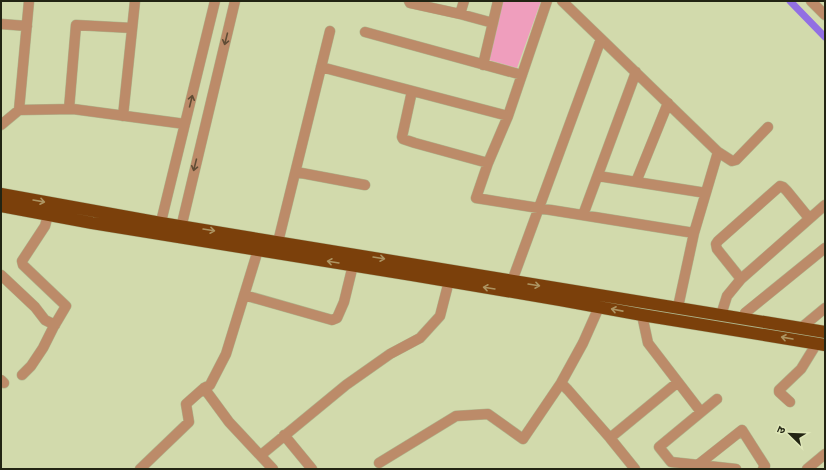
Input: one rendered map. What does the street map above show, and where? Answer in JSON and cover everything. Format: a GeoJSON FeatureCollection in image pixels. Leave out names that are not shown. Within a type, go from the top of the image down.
{"type":"FeatureCollection","features":[{"type":"Feature","properties":{"kind":"highway"},"geometry":{"type":"LineString","coordinates":[[1,194],[258,250],[821,344]]}},
{"type":"Feature","properties":{"kind":"highway"},"geometry":{"type":"LineString","coordinates":[[1,206],[48,215],[160,228]]}},
{"type":"Feature","properties":{"kind":"highway"},"geometry":{"type":"LineString","coordinates":[[180,232],[278,242],[825,332]]}},
{"type":"Feature","properties":{"kind":"street"},"geometry":{"type":"LineString","coordinates":[[19,110],[29,1]]}},
{"type":"Feature","properties":{"kind":"street"},"geometry":{"type":"LineString","coordinates":[[123,116],[135,1]]}},
{"type":"Feature","properties":{"kind":"street"},"geometry":{"type":"LineString","coordinates":[[160,228],[215,1]]}},
{"type":"Feature","properties":{"kind":"street"},"geometry":{"type":"LineString","coordinates":[[180,232],[235,1]]}},
{"type":"Feature","properties":{"kind":"street"},"geometry":{"type":"LineString","coordinates":[[408,1],[410,4],[425,4],[493,23]]}},
{"type":"Feature","properties":{"kind":"street"},"geometry":{"type":"LineString","coordinates":[[460,14],[464,1]]}},
{"type":"Feature","properties":{"kind":"street"},"geometry":{"type":"LineString","coordinates":[[483,65],[498,1]]}},
{"type":"Feature","properties":{"kind":"street"},"geometry":{"type":"LineString","coordinates":[[548,1],[508,116],[488,163],[476,198],[694,233]]}},
{"type":"Feature","properties":{"kind":"street"},"geometry":{"type":"LineString","coordinates":[[562,1],[718,152],[732,161],[736,160],[768,127]]}},
{"type":"Feature","properties":{"kind":"street"},"geometry":{"type":"LineString","coordinates":[[811,1],[825,15]]}},
{"type":"Feature","properties":{"kind":"street"},"geometry":{"type":"LineString","coordinates":[[1,24],[27,26]]}},
{"type":"Feature","properties":{"kind":"street"},"geometry":{"type":"LineString","coordinates":[[69,109],[76,25],[132,28]]}},
{"type":"Feature","properties":{"kind":"street"},"geometry":{"type":"LineString","coordinates":[[278,242],[330,31]]}},
{"type":"Feature","properties":{"kind":"street"},"geometry":{"type":"LineString","coordinates":[[365,32],[522,76]]}},
{"type":"Feature","properties":{"kind":"street"},"geometry":{"type":"LineString","coordinates":[[512,281],[601,39]]}},
{"type":"Feature","properties":{"kind":"street"},"geometry":{"type":"LineString","coordinates":[[321,67],[508,116]]}},
{"type":"Feature","properties":{"kind":"street"},"geometry":{"type":"LineString","coordinates":[[584,215],[636,72]]}},
{"type":"Feature","properties":{"kind":"street"},"geometry":{"type":"LineString","coordinates":[[412,91],[403,130],[403,139],[488,163]]}},
{"type":"Feature","properties":{"kind":"street"},"geometry":{"type":"LineString","coordinates":[[636,182],[668,103]]}},
{"type":"Feature","properties":{"kind":"street"},"geometry":{"type":"LineString","coordinates":[[1,125],[19,110],[69,109],[185,124]]}},
{"type":"Feature","properties":{"kind":"street"},"geometry":{"type":"LineString","coordinates":[[678,307],[694,233],[718,152]]}},
{"type":"Feature","properties":{"kind":"street"},"geometry":{"type":"LineString","coordinates":[[296,172],[365,185]]}},
{"type":"Feature","properties":{"kind":"street"},"geometry":{"type":"LineString","coordinates":[[598,176],[706,193]]}},
{"type":"Feature","properties":{"kind":"street"},"geometry":{"type":"LineString","coordinates":[[741,279],[717,249],[716,244],[718,241],[780,186],[787,191],[809,218]]}},
{"type":"Feature","properties":{"kind":"street"},"geometry":{"type":"LineString","coordinates":[[721,315],[727,296],[741,279],[825,205]]}},
{"type":"Feature","properties":{"kind":"street"},"geometry":{"type":"LineString","coordinates":[[22,375],[31,366],[44,348],[66,306],[23,265],[22,261],[45,226],[48,215]]}},
{"type":"Feature","properties":{"kind":"street"},"geometry":{"type":"LineString","coordinates":[[744,318],[745,313],[825,248]]}},
{"type":"Feature","properties":{"kind":"street"},"geometry":{"type":"LineString","coordinates":[[140,469],[189,422],[186,404],[204,388],[210,385],[226,354],[258,250]]}},
{"type":"Feature","properties":{"kind":"street"},"geometry":{"type":"LineString","coordinates":[[244,295],[332,320],[337,318],[344,302],[353,265]]}},
{"type":"Feature","properties":{"kind":"street"},"geometry":{"type":"LineString","coordinates":[[1,275],[34,307],[45,320],[55,325]]}},
{"type":"Feature","properties":{"kind":"street"},"geometry":{"type":"LineString","coordinates":[[261,455],[346,385],[390,354],[420,338],[440,316],[449,281]]}},
{"type":"Feature","properties":{"kind":"street"},"geometry":{"type":"LineString","coordinates":[[379,463],[456,416],[488,414],[524,439],[561,383],[584,343],[600,307]]}},
{"type":"Feature","properties":{"kind":"street"},"geometry":{"type":"LineString","coordinates":[[801,328],[825,308]]}},
{"type":"Feature","properties":{"kind":"street"},"geometry":{"type":"LineString","coordinates":[[642,315],[648,343],[701,412]]}},
{"type":"Feature","properties":{"kind":"street"},"geometry":{"type":"LineString","coordinates":[[790,402],[779,392],[779,390],[801,369],[821,344]]}},
{"type":"Feature","properties":{"kind":"street"},"geometry":{"type":"LineString","coordinates":[[610,438],[678,382]]}},
{"type":"Feature","properties":{"kind":"street"},"geometry":{"type":"LineString","coordinates":[[561,383],[610,438],[635,469]]}},
{"type":"Feature","properties":{"kind":"street"},"geometry":{"type":"LineString","coordinates":[[204,388],[229,422],[273,469]]}},
{"type":"Feature","properties":{"kind":"street"},"geometry":{"type":"LineString","coordinates":[[717,399],[659,447],[671,462],[736,469]]}},
{"type":"Feature","properties":{"kind":"street"},"geometry":{"type":"LineString","coordinates":[[702,466],[742,430],[765,466],[763,469]]}},
{"type":"Feature","properties":{"kind":"street"},"geometry":{"type":"LineString","coordinates":[[284,435],[312,469]]}},
{"type":"Feature","properties":{"kind":"street"},"geometry":{"type":"LineString","coordinates":[[807,469],[825,454]]}},
{"type":"Feature","properties":{"kind":"shaded area"},"geometry":{"type":"Polygon","coordinates":[[[503,1],[541,1],[517,68],[489,60],[503,1]]]}},
{"type":"Feature","properties":{"kind":"waterway"},"geometry":{"type":"LineString","coordinates":[[790,1],[825,37]]}}]}
